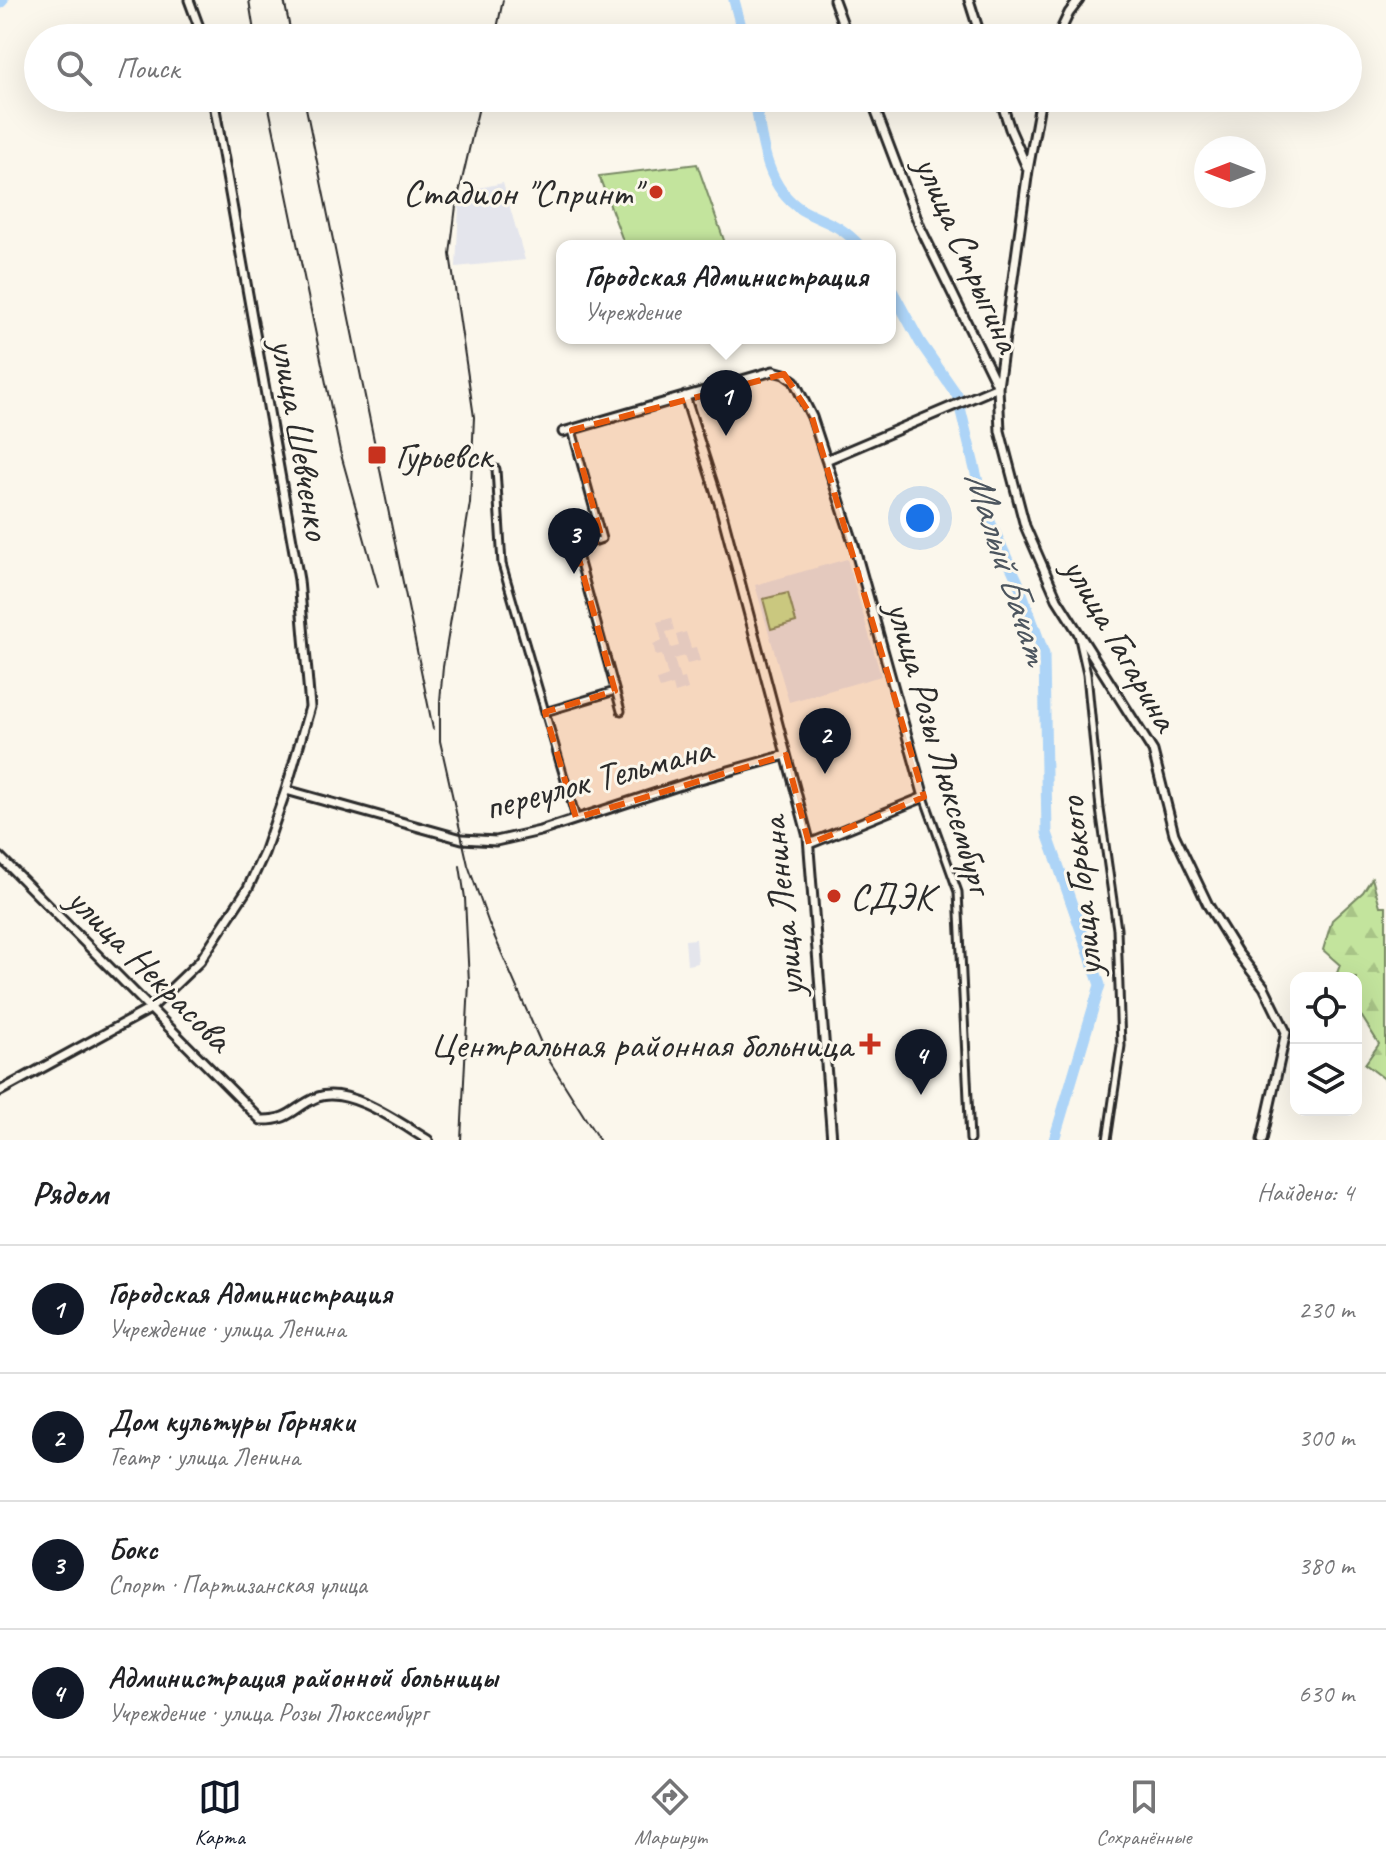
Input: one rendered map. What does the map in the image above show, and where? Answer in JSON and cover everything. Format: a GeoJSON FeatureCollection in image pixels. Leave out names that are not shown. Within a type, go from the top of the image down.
{"type":"FeatureCollection","features":[{"type":"Feature","properties":{"kind":"street"},"geometry":{"type":"LineString","coordinates":[[189,0],[198,24]]}},
{"type":"Feature","properties":{"kind":"street"},"geometry":{"type":"LineString","coordinates":[[834,0],[843,24]]}},
{"type":"Feature","properties":{"kind":"street"},"geometry":{"type":"LineString","coordinates":[[969,0],[977,24]]}},
{"type":"Feature","properties":{"kind":"street"},"geometry":{"type":"LineString","coordinates":[[1064,24],[1079,0]]}},
{"type":"Feature","properties":{"kind":"street","name":"улица Шевченко"},"geometry":{"type":"LineString","coordinates":[[0,1091],[150,1009],[200,961],[248,888],[286,790],[310,707],[299,580],[215,112]]}},
{"type":"Feature","properties":{"kind":"street","name":"улица Стрыгина"},"geometry":{"type":"LineString","coordinates":[[876,112],[920,227],[998,387]]}},
{"type":"Feature","properties":{"kind":"street"},"geometry":{"type":"LineString","coordinates":[[1005,112],[1028,170]]}},
{"type":"Feature","properties":{"kind":"street"},"geometry":{"type":"LineString","coordinates":[[826,460],[998,387],[1038,112]]}},
{"type":"Feature","properties":{"kind":"street","name":"улица Розы Люксембург"},"geometry":{"type":"LineString","coordinates":[[685,396],[773,371],[794,381],[812,417],[854,545],[924,797],[958,892],[970,1140]]}},
{"type":"Feature","properties":{"kind":"street","name":"улица Гагарина"},"geometry":{"type":"LineString","coordinates":[[998,387],[1000,431],[1025,526],[1057,599],[1153,751],[1174,834],[1208,905],[1237,952],[1264,987],[1286,1032],[1262,1140]]}},
{"type":"Feature","properties":{"kind":"street"},"geometry":{"type":"LineString","coordinates":[[621,711],[576,548],[602,539],[568,431],[685,396]]}},
{"type":"Feature","properties":{"kind":"street","name":"улица Ленина"},"geometry":{"type":"LineString","coordinates":[[685,396],[720,506],[809,844],[832,1140]]}},
{"type":"Feature","properties":{"kind":"street"},"geometry":{"type":"LineString","coordinates":[[496,469],[502,564],[576,818]]}},
{"type":"Feature","properties":{"kind":"street","name":"улица Горького"},"geometry":{"type":"LineString","coordinates":[[1076,629],[1087,674],[1100,809],[1117,929],[1121,1046],[1107,1140]]}},
{"type":"Feature","properties":{"kind":"street"},"geometry":{"type":"LineString","coordinates":[[545,712],[615,691]]}},
{"type":"Feature","properties":{"kind":"street","name":"переулок Тельмана"},"geometry":{"type":"LineString","coordinates":[[286,790],[462,839],[496,841],[540,831],[786,755]]}},
{"type":"Feature","properties":{"kind":"street"},"geometry":{"type":"LineString","coordinates":[[809,844],[924,797]]}},
{"type":"Feature","properties":{"kind":"street","name":"улица Некрасова"},"geometry":{"type":"LineString","coordinates":[[0,857],[261,1120],[279,1121],[316,1098],[329,1094],[358,1100],[428,1140]]}},
{"type":"Feature","properties":{"kind":"highlighted area"},"geometry":{"type":"Polygon","coordinates":[[[784,374],[812,417],[924,797],[809,844],[786,755],[576,818],[545,712],[615,691],[576,548],[602,539],[572,430],[784,374]]]}},
{"type":"Feature","properties":{"kind":"shaded area"},"geometry":{"type":"Polygon","coordinates":[[[503,183],[525,260],[456,267],[459,206],[469,190],[503,183]]]}},
{"type":"Feature","properties":{"kind":"shaded area"},"geometry":{"type":"Polygon","coordinates":[[[847,559],[881,676],[789,702],[755,585],[847,559]]]}},
{"type":"Feature","properties":{"kind":"shaded area"},"geometry":{"type":"Polygon","coordinates":[[[671,618],[674,630],[666,632],[671,648],[679,646],[676,635],[686,632],[691,648],[696,647],[700,661],[687,664],[684,656],[674,659],[680,679],[685,678],[688,689],[675,693],[673,685],[660,689],[657,680],[668,676],[662,655],[656,656],[653,644],[662,641],[657,622],[671,618]]]}},
{"type":"Feature","properties":{"kind":"shaded area"},"geometry":{"type":"Polygon","coordinates":[[[696,939],[698,963],[687,965],[685,940],[696,939]]]}},
{"type":"Feature","properties":{"kind":"green space","name":"Стадион \"Спринт\""},"geometry":{"type":"Polygon","coordinates":[[[697,164],[724,240],[623,240],[599,176],[697,164]]]}},
{"type":"Feature","properties":{"kind":"green space"},"geometry":{"type":"Polygon","coordinates":[[[788,593],[796,622],[771,629],[763,599],[788,593]]]}},
{"type":"Feature","properties":{"kind":"green space"},"geometry":{"type":"Polygon","coordinates":[[[1372,878],[1380,906],[1386,906],[1386,1080],[1365,1064],[1379,1044],[1362,1017],[1362,972],[1337,972],[1340,965],[1323,950],[1332,920],[1363,892],[1372,878]]]}},
{"type":"Feature","properties":{"kind":"waterway"},"geometry":{"type":"LineString","coordinates":[[0,3],[3,0]]}},
{"type":"Feature","properties":{"kind":"waterway","name":"Малый Бачат"},"geometry":{"type":"LineString","coordinates":[[734,0],[740,24]]}},
{"type":"Feature","properties":{"kind":"waterway","name":"Малый Бачат"},"geometry":{"type":"LineString","coordinates":[[757,112],[767,160],[780,189],[802,210],[839,228],[855,240]]}},
{"type":"Feature","properties":{"kind":"waterway","name":"Малый Бачат"},"geometry":{"type":"LineString","coordinates":[[896,298],[920,342],[957,395],[985,511],[1018,582],[1044,654],[1047,833],[1100,985],[1054,1140]]}},
{"type":"Feature","properties":{"kind":"railway"},"geometry":{"type":"LineString","coordinates":[[249,0],[253,24]]}},
{"type":"Feature","properties":{"kind":"railway"},"geometry":{"type":"LineString","coordinates":[[284,0],[289,24]]}},
{"type":"Feature","properties":{"kind":"railway"},"geometry":{"type":"LineString","coordinates":[[498,24],[503,0]]}},
{"type":"Feature","properties":{"kind":"railway"},"geometry":{"type":"LineString","coordinates":[[270,112],[340,451],[378,587]]}},
{"type":"Feature","properties":{"kind":"railway"},"geometry":{"type":"LineString","coordinates":[[307,112],[433,729]]}},
{"type":"Feature","properties":{"kind":"railway"},"geometry":{"type":"LineString","coordinates":[[478,112],[456,206],[450,254],[474,417],[470,503],[443,667],[440,741],[468,865],[489,924],[547,1057],[599,1140]]}},
{"type":"Feature","properties":{"kind":"railway"},"geometry":{"type":"LineString","coordinates":[[460,866],[465,898],[469,983],[461,1140]]}},
{"type":"Feature","properties":{"kind":"place","name":"Стадион \"Спринт\""},"geometry":{"type":"Point","coordinates":[656,192]}},
{"type":"Feature","properties":{"kind":"place","name":"Городская Администрация"},"geometry":{"type":"Point","coordinates":[726,436]}},
{"type":"Feature","properties":{"kind":"place","name":"Гурьевск"},"geometry":{"type":"Point","coordinates":[377,455]}},
{"type":"Feature","properties":{"kind":"place","name":"Бокс"},"geometry":{"type":"Point","coordinates":[574,574]}},
{"type":"Feature","properties":{"kind":"place","name":"Дом культуры Горняки"},"geometry":{"type":"Point","coordinates":[825,774]}},
{"type":"Feature","properties":{"kind":"place","name":"СДЭК"},"geometry":{"type":"Point","coordinates":[834,896]}},
{"type":"Feature","properties":{"kind":"place","name":"Центральная районная больница"},"geometry":{"type":"Point","coordinates":[870,1044]}},
{"type":"Feature","properties":{"kind":"place","name":"Администрация районной больницы"},"geometry":{"type":"Point","coordinates":[921,1095]}}]}
